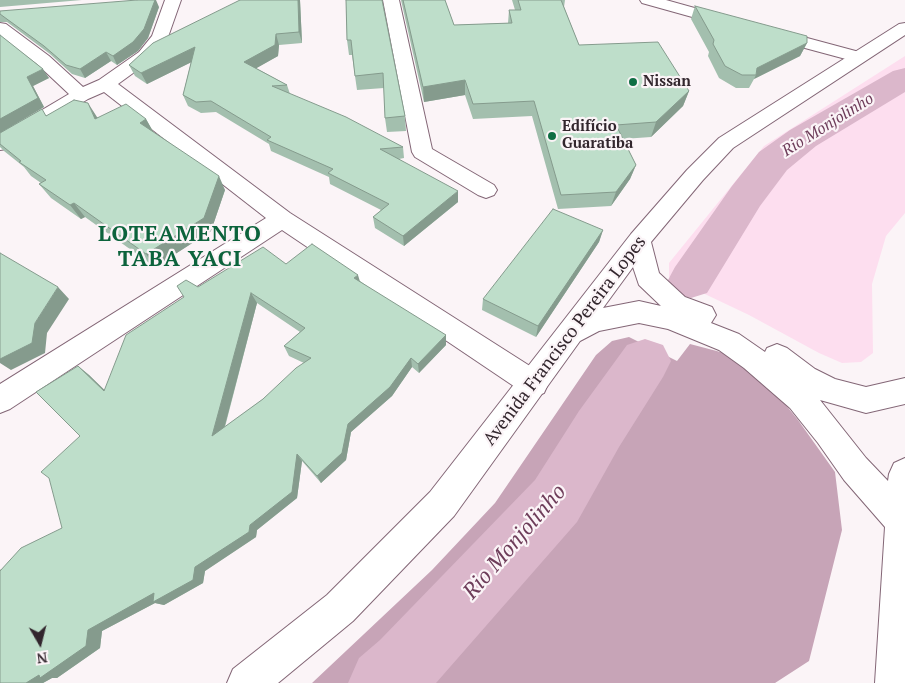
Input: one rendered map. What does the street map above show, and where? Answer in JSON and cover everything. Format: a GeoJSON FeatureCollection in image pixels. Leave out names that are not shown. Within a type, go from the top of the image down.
{"type":"FeatureCollection","features":[{"type":"Feature","properties":{"kind":"street"},"geometry":{"type":"LineString","coordinates":[[0,144],[82,95],[106,84],[145,56],[160,38],[164,0]]}},
{"type":"Feature","properties":{"kind":"street"},"geometry":{"type":"LineString","coordinates":[[391,0],[422,152],[486,190]]}},
{"type":"Feature","properties":{"kind":"street"},"geometry":{"type":"LineString","coordinates":[[648,0],[857,57]]}},
{"type":"Feature","properties":{"kind":"street"},"geometry":{"type":"LineString","coordinates":[[0,28],[43,60],[82,95]]}},
{"type":"Feature","properties":{"kind":"street","name":"Avenida Francisco Pereira Lopes"},"geometry":{"type":"LineString","coordinates":[[247,683],[340,608],[442,504],[534,384],[639,240],[695,175],[726,143],[857,57],[905,28]]}},
{"type":"Feature","properties":{"kind":"street"},"geometry":{"type":"LineString","coordinates":[[106,84],[282,220],[534,384]]}},
{"type":"Feature","properties":{"kind":"street"},"geometry":{"type":"LineString","coordinates":[[0,400],[282,220]]}},
{"type":"Feature","properties":{"kind":"street"},"geometry":{"type":"LineString","coordinates":[[639,240],[648,278],[676,304],[742,332],[768,349],[805,378],[830,391],[866,400],[905,391]]}},
{"type":"Feature","properties":{"kind":"street"},"geometry":{"type":"LineString","coordinates":[[572,332],[593,322],[639,312],[672,319],[729,342],[760,363],[800,399],[829,433],[855,470],[903,521]]}},
{"type":"Feature","properties":{"kind":"street"},"geometry":{"type":"LineString","coordinates":[[895,683],[905,474]]}},
{"type":"Feature","properties":{"kind":"shaded area"},"geometry":{"type":"Polygon","coordinates":[[[905,56],[905,213],[886,236],[872,284],[873,353],[861,362],[842,363],[819,353],[749,315],[669,277],[669,263],[764,146],[905,56]]]}},
{"type":"Feature","properties":{"kind":"shaded area"},"geometry":{"type":"Polygon","coordinates":[[[629,337],[677,361],[690,344],[728,354],[768,383],[798,420],[835,472],[842,530],[809,661],[775,683],[312,683],[432,570],[495,503],[596,355],[612,341],[629,337]]]}},
{"type":"Feature","properties":{"kind":"building"},"geometry":{"type":"Polygon","coordinates":[[[155,0],[144,29],[133,42],[113,56],[106,52],[80,69],[66,65],[44,46],[0,14],[0,11],[155,0]]]}},
{"type":"Feature","properties":{"kind":"building"},"geometry":{"type":"Polygon","coordinates":[[[240,0],[298,0],[299,32],[276,34],[275,45],[244,62],[287,85],[272,86],[346,117],[403,147],[380,149],[458,191],[403,236],[373,217],[389,204],[328,173],[333,169],[267,140],[271,137],[211,101],[196,102],[183,95],[195,47],[141,73],[129,65],[153,43],[240,0]]]}},
{"type":"Feature","properties":{"kind":"building"},"geometry":{"type":"Polygon","coordinates":[[[346,0],[382,0],[405,116],[385,118],[383,73],[355,76],[351,40],[347,40],[346,0]]]}},
{"type":"Feature","properties":{"kind":"building"},"geometry":{"type":"Polygon","coordinates":[[[403,0],[445,0],[454,25],[512,23],[509,10],[521,10],[518,0],[561,0],[579,45],[658,42],[689,91],[656,122],[616,125],[636,165],[616,192],[561,195],[534,101],[473,104],[465,80],[423,87],[403,0]]]}},
{"type":"Feature","properties":{"kind":"building"},"geometry":{"type":"Polygon","coordinates":[[[695,6],[807,36],[807,43],[757,68],[756,75],[742,75],[725,66],[713,44],[714,40],[695,6]]]}},
{"type":"Feature","properties":{"kind":"building"},"geometry":{"type":"Polygon","coordinates":[[[0,35],[43,69],[27,77],[38,98],[0,119],[0,35]]]}},
{"type":"Feature","properties":{"kind":"building"},"geometry":{"type":"Polygon","coordinates":[[[74,100],[88,103],[95,119],[126,104],[146,119],[140,123],[219,176],[204,218],[146,254],[74,203],[70,205],[39,184],[46,180],[19,162],[21,161],[0,144],[0,133],[42,109],[46,116],[74,100]]]}},
{"type":"Feature","properties":{"kind":"building"},"geometry":{"type":"Polygon","coordinates":[[[553,209],[603,230],[538,326],[483,299],[553,209]]]}},
{"type":"Feature","properties":{"kind":"building"},"geometry":{"type":"Polygon","coordinates":[[[312,244],[358,275],[354,278],[446,335],[418,364],[411,358],[390,387],[348,424],[342,453],[317,476],[297,454],[292,492],[250,525],[249,532],[195,567],[193,580],[153,602],[154,593],[88,630],[86,646],[40,678],[39,675],[26,683],[0,683],[0,571],[21,548],[62,528],[49,478],[41,472],[80,436],[36,392],[78,366],[104,391],[126,335],[184,297],[177,286],[186,280],[198,287],[263,247],[286,264],[312,244]],[[251,293],[212,436],[263,399],[296,368],[311,358],[284,346],[305,328],[251,293]]]}},
{"type":"Feature","properties":{"kind":"building"},"geometry":{"type":"Polygon","coordinates":[[[0,253],[58,287],[35,323],[32,343],[0,359],[0,253]]]}},
{"type":"Feature","properties":{"kind":"waterway","name":"Rio Monjolinho"},"geometry":{"type":"LineString","coordinates":[[691,280],[746,196],[773,161],[803,138],[905,78]]}},
{"type":"Feature","properties":{"kind":"waterway","name":"Rio Monjolinho"},"geometry":{"type":"LineString","coordinates":[[384,683],[405,665],[556,501],[599,429],[645,361]]}},
{"type":"Feature","properties":{"kind":"place","name":"Nissan"},"geometry":{"type":"Point","coordinates":[633,82]}},
{"type":"Feature","properties":{"kind":"place","name":"Edifício Guaratiba"},"geometry":{"type":"Point","coordinates":[552,136]}},
{"type":"Feature","properties":{"kind":"district","name":"LOTEAMENTO TABA YACI"},"geometry":{"type":"Point","coordinates":[180,248]}}]}
